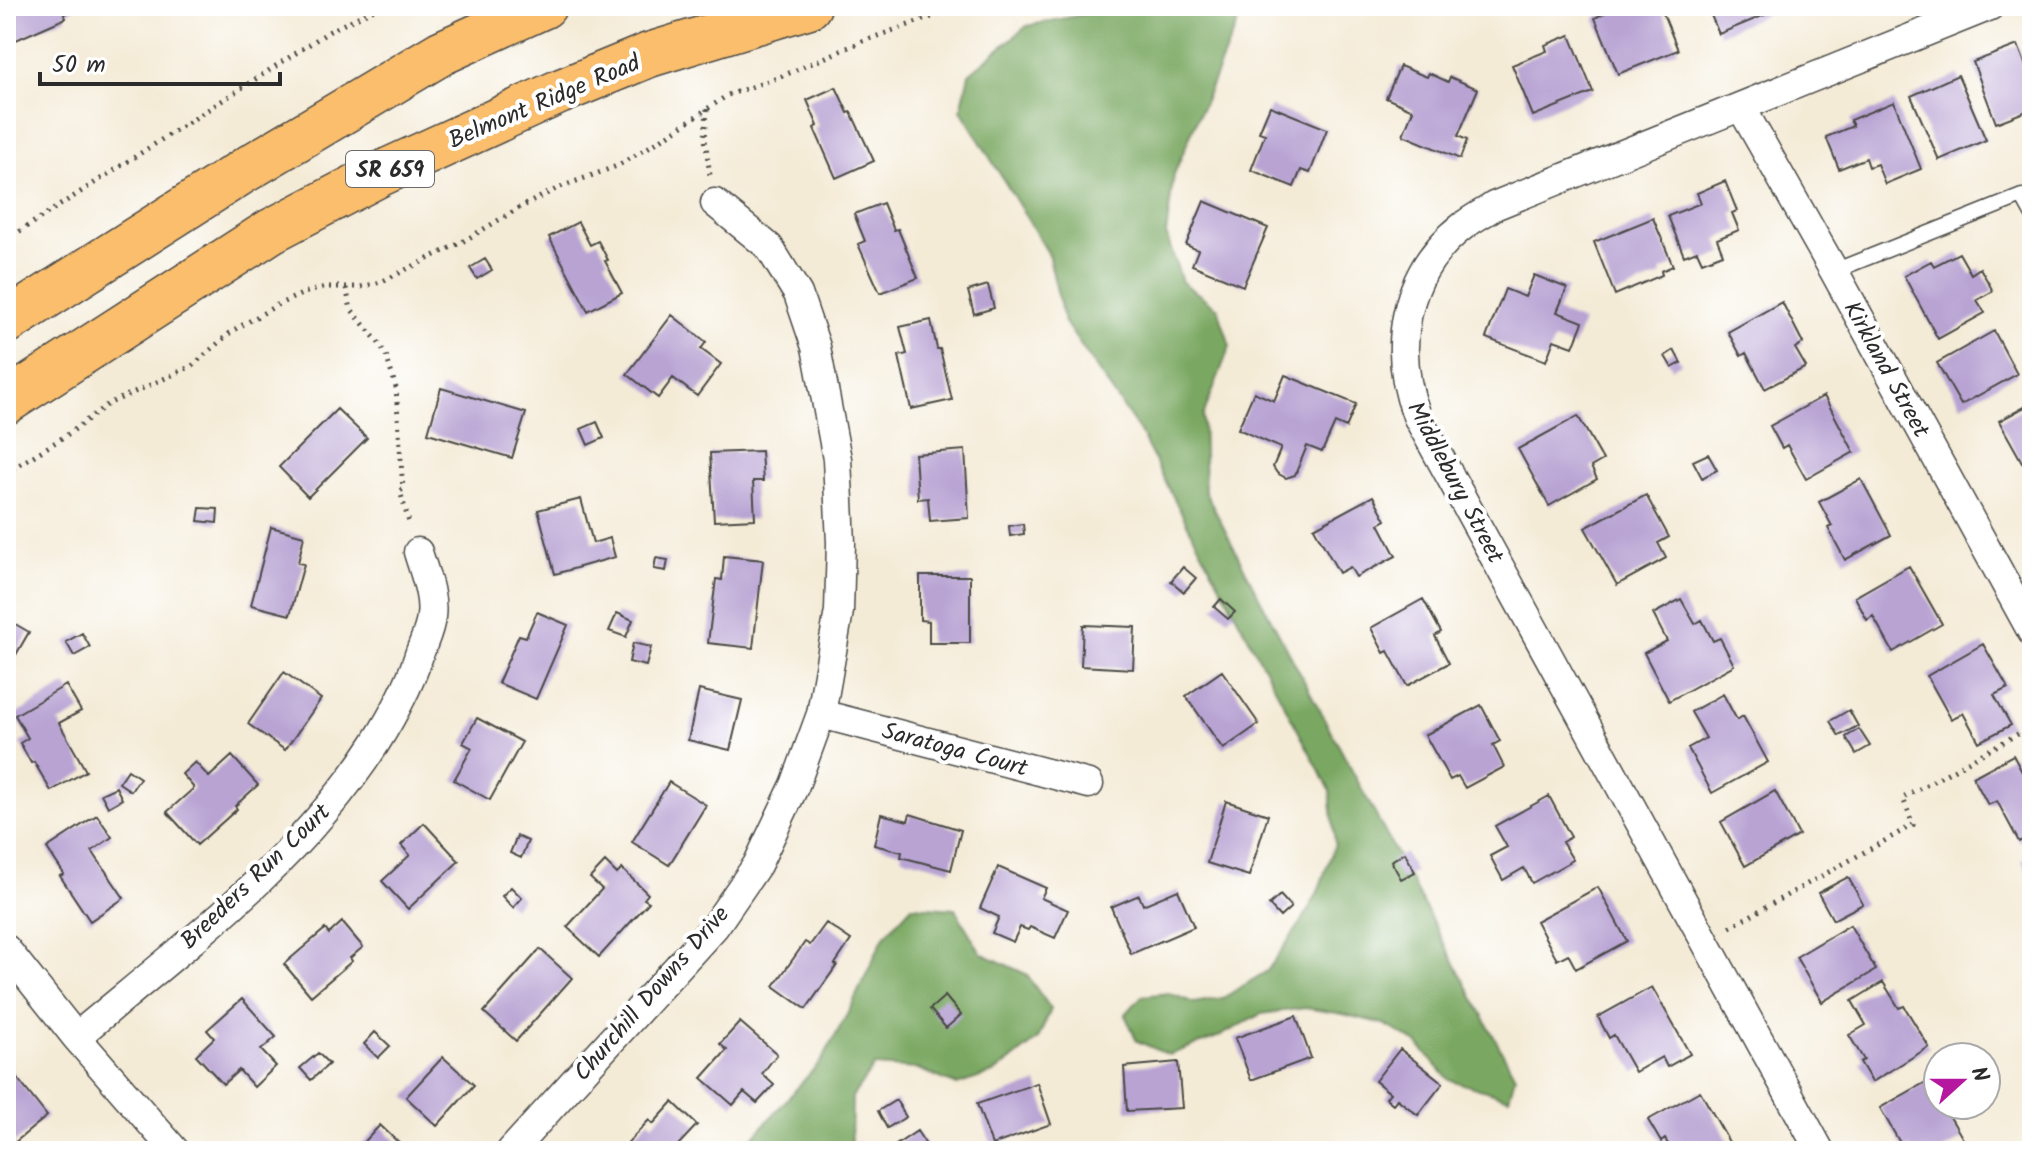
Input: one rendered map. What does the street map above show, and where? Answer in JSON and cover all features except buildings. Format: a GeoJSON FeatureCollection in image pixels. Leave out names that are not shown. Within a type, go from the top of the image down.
{"type":"FeatureCollection","features":[{"type":"Feature","properties":{"kind":"main road","name":"SR 659"},"geometry":{"type":"LineString","coordinates":[[6,322],[245,170],[441,53],[544,6]]}},
{"type":"Feature","properties":{"kind":"main road","name":"Belmont Ridge Road"},"geometry":{"type":"LineString","coordinates":[[6,402],[271,231],[380,174],[559,92],[649,55],[809,6]]}},
{"type":"Feature","properties":{"kind":"street","name":"Middlebury Street"},"geometry":{"type":"LineString","coordinates":[[1820,1151],[1417,416],[1405,378],[1404,334],[1414,293],[1423,273],[1448,239],[1494,206],[1990,6]]}},
{"type":"Feature","properties":{"kind":"street","name":"Kirkland Street"},"geometry":{"type":"LineString","coordinates":[[1741,107],[2032,632]]}},
{"type":"Feature","properties":{"kind":"street","name":"Churchill Downs Drive"},"geometry":{"type":"LineString","coordinates":[[511,1151],[715,926],[757,865],[795,785],[821,714],[839,611],[841,543],[837,459],[816,347],[798,294],[769,247],[715,203]]}},
{"type":"Feature","properties":{"kind":"street","name":"Breeders Run Court"},"geometry":{"type":"LineString","coordinates":[[76,1037],[213,922],[272,867],[319,820],[358,770],[387,725],[412,677],[431,617],[428,586],[418,552]]}},
{"type":"Feature","properties":{"kind":"street","name":"Saratoga Court"},"geometry":{"type":"LineString","coordinates":[[821,714],[1089,784]]}},
{"type":"Feature","properties":{"kind":"street"},"geometry":{"type":"LineString","coordinates":[[6,949],[76,1037],[175,1151]]}},
{"type":"Feature","properties":{"kind":"lane"},"geometry":{"type":"LineString","coordinates":[[1834,271],[2022,196],[2032,214]]}},
{"type":"Feature","properties":{"kind":"path"},"geometry":{"type":"LineString","coordinates":[[6,240],[330,31],[380,6]]}},
{"type":"Feature","properties":{"kind":"path"},"geometry":{"type":"LineString","coordinates":[[6,473],[70,433],[108,404],[192,366],[219,340],[247,321],[304,293],[325,287],[361,287],[381,282],[462,242],[558,188],[617,166],[728,95],[780,77],[863,41],[963,6]]}},
{"type":"Feature","properties":{"kind":"path"},"geometry":{"type":"LineString","coordinates":[[707,109],[705,139],[715,203]]}},
{"type":"Feature","properties":{"kind":"path"},"geometry":{"type":"LineString","coordinates":[[346,288],[351,309],[386,355],[396,388],[403,489],[400,491],[418,552]]}},
{"type":"Feature","properties":{"kind":"path"},"geometry":{"type":"LineString","coordinates":[[1705,941],[1913,825],[1903,798],[2032,726]]}},
{"type":"Feature","properties":{"kind":"green space"},"geometry":{"type":"Polygon","coordinates":[[[1124,6],[1265,6],[1241,15],[1174,174],[1166,234],[1182,282],[1218,308],[1230,346],[1203,416],[1205,491],[1515,1076],[1509,1098],[1449,1080],[1417,1043],[1384,1024],[1343,1014],[1305,1008],[1261,1014],[1220,1036],[1169,1055],[1137,1041],[1125,1015],[1142,996],[1169,993],[1194,1003],[1223,998],[1267,971],[1317,894],[1335,844],[1330,790],[1140,432],[1064,321],[1048,253],[961,110],[969,74],[1027,26],[1124,6]]]}},
{"type":"Feature","properties":{"kind":"green space"},"geometry":{"type":"Polygon","coordinates":[[[912,906],[955,909],[981,953],[1026,974],[1051,1009],[1038,1039],[996,1072],[957,1085],[918,1069],[874,1066],[852,1097],[851,1147],[846,1151],[741,1151],[822,1060],[884,936],[912,906]]]}}]}
